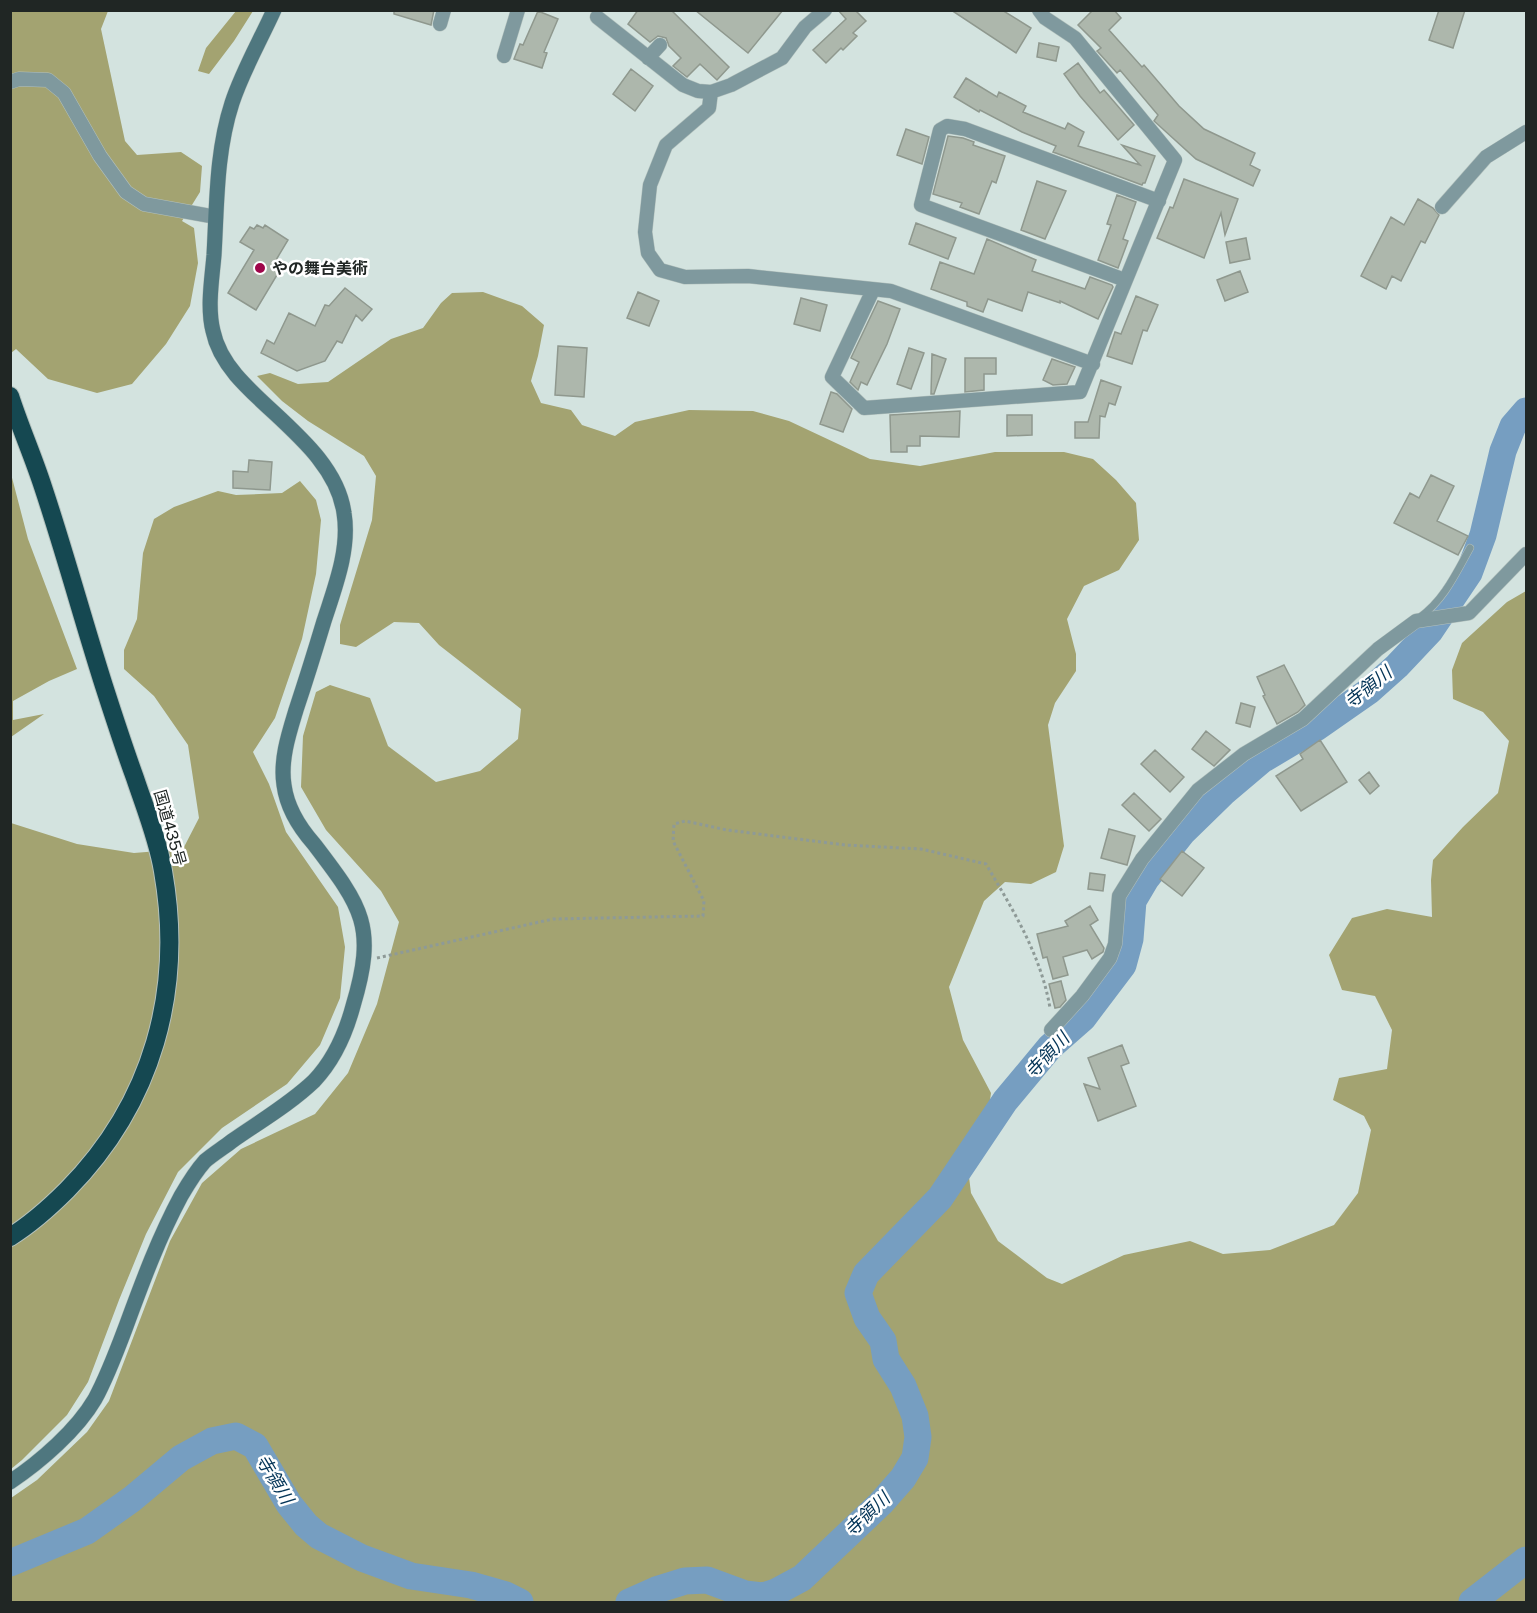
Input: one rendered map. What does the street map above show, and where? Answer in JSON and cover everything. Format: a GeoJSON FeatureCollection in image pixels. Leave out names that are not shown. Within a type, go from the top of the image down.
{"type":"FeatureCollection","features":[{"type":"Feature","properties":{"kind":"highway","name":"国道435号"},"geometry":{"type":"LineString","coordinates":[[10,396],[43,485],[94,653],[149,820],[163,869],[169,913],[170,946],[168,989],[159,1033],[143,1078],[124,1119],[88,1169],[52,1205],[10,1237]]}},
{"type":"Feature","properties":{"kind":"street"},"geometry":{"type":"LineString","coordinates":[[10,1482],[24,1473],[73,1428],[93,1402],[107,1375],[161,1232],[192,1177],[207,1159],[284,1106],[316,1079],[339,1043],[353,1008],[364,960],[365,929],[358,908],[301,828],[287,802],[283,781],[284,758],[294,719],[339,576],[344,541],[344,513],[335,483],[320,459],[227,364],[213,331],[211,304],[216,217],[220,158],[225,127],[233,99],[274,10]]}},
{"type":"Feature","properties":{"kind":"street"},"geometry":{"type":"LineString","coordinates":[[504,56],[518,10]]}},
{"type":"Feature","properties":{"kind":"street"},"geometry":{"type":"LineString","coordinates":[[597,17],[683,85],[698,91],[711,92],[731,85],[782,58],[805,27],[825,10]]}},
{"type":"Feature","properties":{"kind":"street"},"geometry":{"type":"LineString","coordinates":[[873,290],[832,377],[864,408],[1080,392],[1174,160],[1075,38],[1045,18],[1039,10]]}},
{"type":"Feature","properties":{"kind":"street"},"geometry":{"type":"LineString","coordinates":[[648,58],[660,45]]}},
{"type":"Feature","properties":{"kind":"street"},"geometry":{"type":"LineString","coordinates":[[10,82],[19,79],[48,81],[64,93],[100,156],[126,192],[144,204],[216,217]]}},
{"type":"Feature","properties":{"kind":"street"},"geometry":{"type":"LineString","coordinates":[[711,92],[709,108],[666,145],[650,184],[645,232],[648,253],[660,270],[685,277],[748,276],[891,291],[1093,364]]}},
{"type":"Feature","properties":{"kind":"street"},"geometry":{"type":"LineString","coordinates":[[1125,280],[921,205],[940,130],[947,126],[965,129],[1159,201]]}},
{"type":"Feature","properties":{"kind":"street"},"geometry":{"type":"LineString","coordinates":[[1442,207],[1486,157],[1527,132]]}},
{"type":"Feature","properties":{"kind":"street"},"geometry":{"type":"LineString","coordinates":[[1055,1027],[1110,958],[1115,944],[1119,896],[1142,859],[1198,790],[1244,754],[1303,719],[1378,649],[1420,620],[1469,613],[1527,554]]}},
{"type":"Feature","properties":{"kind":"lane"},"geometry":{"type":"LineString","coordinates":[[1420,620],[1432,609],[1451,582],[1470,548]]}},
{"type":"Feature","properties":{"kind":"path"},"geometry":{"type":"LineString","coordinates":[[364,960],[553,919],[704,916],[704,901],[673,841],[674,824],[685,821],[727,830],[845,845],[921,849],[986,864],[1026,933],[1047,987],[1055,1027]]}},
{"type":"Feature","properties":{"kind":"green space"},"geometry":{"type":"Polygon","coordinates":[[[11,11],[108,11],[101,29],[125,141],[137,155],[181,152],[202,166],[200,192],[182,221],[194,228],[198,263],[190,306],[166,344],[132,384],[97,393],[48,379],[16,349],[11,353],[11,11]]]}},
{"type":"Feature","properties":{"kind":"green space"},"geometry":{"type":"Polygon","coordinates":[[[236,11],[253,11],[209,74],[198,71],[206,48],[236,11]]]}},
{"type":"Feature","properties":{"kind":"green space"},"geometry":{"type":"Polygon","coordinates":[[[483,292],[522,306],[544,325],[531,381],[541,403],[571,410],[582,425],[615,436],[635,422],[689,410],[753,411],[789,421],[870,459],[920,466],[995,452],[1064,452],[1093,459],[1136,503],[1139,540],[1119,570],[1084,586],[1067,619],[1076,654],[1076,671],[1055,703],[1048,725],[1064,846],[1056,872],[1031,884],[1005,882],[984,901],[949,987],[963,1040],[991,1093],[988,1115],[966,1153],[971,1193],[998,1241],[1047,1278],[1062,1284],[1124,1255],[1190,1241],[1223,1254],[1270,1250],[1334,1225],[1358,1193],[1371,1130],[1364,1116],[1333,1100],[1339,1078],[1387,1069],[1392,1030],[1375,996],[1342,990],[1329,955],[1352,918],[1387,909],[1432,917],[1433,860],[1498,793],[1509,741],[1483,712],[1453,699],[1452,670],[1462,643],[1507,602],[1526,591],[1526,1602],[11,1602],[11,1498],[37,1480],[87,1432],[109,1401],[170,1241],[202,1183],[241,1149],[315,1114],[348,1073],[377,1004],[399,922],[381,891],[326,830],[301,787],[303,736],[316,692],[330,685],[370,698],[388,746],[436,782],[480,771],[518,739],[521,709],[439,645],[419,623],[394,622],[356,647],[340,644],[340,625],[372,520],[376,476],[364,456],[308,421],[282,401],[257,376],[270,373],[298,384],[328,382],[391,339],[423,328],[441,303],[452,293],[483,292]]]}},
{"type":"Feature","properties":{"kind":"green space"},"geometry":{"type":"Polygon","coordinates":[[[10,470],[28,539],[77,669],[13,701],[13,720],[44,714],[11,737],[10,470]]]}},
{"type":"Feature","properties":{"kind":"green space"},"geometry":{"type":"Polygon","coordinates":[[[300,481],[316,500],[321,520],[316,574],[302,639],[275,718],[253,752],[269,784],[286,832],[338,907],[345,947],[340,998],[320,1045],[287,1084],[222,1128],[178,1172],[146,1234],[88,1382],[67,1415],[11,1469],[11,823],[77,844],[134,853],[183,849],[199,818],[188,745],[154,696],[124,669],[124,650],[137,619],[143,553],[154,519],[174,507],[218,491],[236,495],[282,493],[300,481]]]}},
{"type":"Feature","properties":{"kind":"building"},"geometry":{"type":"Polygon","coordinates":[[[394,10],[434,10],[431,25],[394,14],[394,10]]]}},
{"type":"Feature","properties":{"kind":"building"},"geometry":{"type":"Polygon","coordinates":[[[638,10],[671,10],[729,67],[717,80],[700,64],[687,77],[673,66],[681,58],[669,46],[666,38],[658,36],[650,42],[628,24],[638,10]]]}},
{"type":"Feature","properties":{"kind":"building"},"geometry":{"type":"Polygon","coordinates":[[[695,10],[783,10],[748,53],[695,10]]]}},
{"type":"Feature","properties":{"kind":"building"},"geometry":{"type":"Polygon","coordinates":[[[838,10],[855,10],[866,21],[853,33],[857,36],[826,63],[813,50],[846,19],[838,10]]]}},
{"type":"Feature","properties":{"kind":"building"},"geometry":{"type":"Polygon","coordinates":[[[951,10],[1002,10],[1031,28],[1016,53],[951,10]]]}},
{"type":"Feature","properties":{"kind":"building"},"geometry":{"type":"Polygon","coordinates":[[[1093,10],[1114,10],[1121,18],[1109,30],[1142,67],[1144,65],[1179,106],[1204,129],[1255,153],[1250,165],[1260,170],[1253,186],[1196,159],[1154,121],[1158,115],[1120,70],[1117,73],[1097,51],[1101,48],[1078,25],[1093,10]]]}},
{"type":"Feature","properties":{"kind":"building"},"geometry":{"type":"Polygon","coordinates":[[[1439,10],[1465,10],[1453,48],[1429,40],[1439,10]]]}},
{"type":"Feature","properties":{"kind":"building"},"geometry":{"type":"Polygon","coordinates":[[[538,11],[558,19],[544,52],[547,53],[542,68],[514,59],[538,11]]]}},
{"type":"Feature","properties":{"kind":"building"},"geometry":{"type":"Polygon","coordinates":[[[1039,43],[1059,47],[1056,61],[1037,57],[1039,43]]]}},
{"type":"Feature","properties":{"kind":"building"},"geometry":{"type":"Polygon","coordinates":[[[1078,63],[1100,93],[1104,90],[1134,125],[1118,140],[1064,74],[1078,63]]]}},
{"type":"Feature","properties":{"kind":"building"},"geometry":{"type":"Polygon","coordinates":[[[631,69],[653,86],[635,111],[613,94],[631,69]]]}},
{"type":"Feature","properties":{"kind":"building"},"geometry":{"type":"Polygon","coordinates":[[[966,78],[997,97],[999,92],[1026,106],[1023,112],[1065,129],[1068,123],[1084,132],[1078,146],[1140,165],[1122,145],[1155,156],[1145,183],[1142,185],[1053,152],[1056,146],[1022,132],[980,110],[979,112],[954,97],[966,78]]]}},
{"type":"Feature","properties":{"kind":"building"},"geometry":{"type":"Polygon","coordinates":[[[906,129],[929,137],[922,164],[897,155],[906,129]]]}},
{"type":"Feature","properties":{"kind":"building"},"geometry":{"type":"Polygon","coordinates":[[[948,136],[963,138],[974,142],[973,145],[1005,156],[996,183],[992,181],[979,214],[960,207],[962,203],[933,194],[948,136]]]}},
{"type":"Feature","properties":{"kind":"building"},"geometry":{"type":"Polygon","coordinates":[[[1184,179],[1238,199],[1225,235],[1221,213],[1204,258],[1157,238],[1170,207],[1173,208],[1184,179]]]}},
{"type":"Feature","properties":{"kind":"building"},"geometry":{"type":"Polygon","coordinates":[[[1037,181],[1066,191],[1045,239],[1021,230],[1037,181]]]}},
{"type":"Feature","properties":{"kind":"building"},"geometry":{"type":"Polygon","coordinates":[[[1117,195],[1136,202],[1123,239],[1128,241],[1118,268],[1098,260],[1111,225],[1107,224],[1117,195]]]}},
{"type":"Feature","properties":{"kind":"building"},"geometry":{"type":"Polygon","coordinates":[[[1418,199],[1433,208],[1439,215],[1425,243],[1421,241],[1401,281],[1392,276],[1386,289],[1361,276],[1391,217],[1404,225],[1418,199]]]}},
{"type":"Feature","properties":{"kind":"building"},"geometry":{"type":"Polygon","coordinates":[[[916,223],[956,238],[948,259],[909,244],[916,223]]]}},
{"type":"Feature","properties":{"kind":"building","name":"やの舞台美術"},"geometry":{"type":"Polygon","coordinates":[[[257,225],[263,228],[265,225],[288,240],[273,265],[280,270],[256,310],[228,293],[254,250],[240,242],[250,227],[254,229],[257,225]]]}},
{"type":"Feature","properties":{"kind":"building"},"geometry":{"type":"Polygon","coordinates":[[[1246,238],[1250,259],[1230,263],[1226,242],[1246,238]]]}},
{"type":"Feature","properties":{"kind":"building"},"geometry":{"type":"Polygon","coordinates":[[[987,239],[1036,260],[1032,271],[1085,289],[1090,277],[1112,285],[1098,319],[1060,301],[1060,303],[1028,292],[1022,311],[988,299],[983,312],[967,306],[967,302],[931,289],[940,262],[974,274],[987,239]]]}},
{"type":"Feature","properties":{"kind":"building"},"geometry":{"type":"Polygon","coordinates":[[[1240,271],[1248,292],[1225,301],[1217,280],[1240,271]]]}},
{"type":"Feature","properties":{"kind":"building"},"geometry":{"type":"Polygon","coordinates":[[[345,288],[372,309],[362,321],[356,315],[342,343],[337,341],[325,361],[297,371],[261,353],[267,340],[274,344],[289,313],[315,326],[325,305],[329,306],[345,288]]]}},
{"type":"Feature","properties":{"kind":"building"},"geometry":{"type":"Polygon","coordinates":[[[638,292],[659,301],[649,326],[627,318],[638,292]]]}},
{"type":"Feature","properties":{"kind":"building"},"geometry":{"type":"Polygon","coordinates":[[[1136,296],[1158,305],[1147,331],[1143,330],[1132,364],[1107,356],[1115,332],[1121,334],[1136,296]]]}},
{"type":"Feature","properties":{"kind":"building"},"geometry":{"type":"Polygon","coordinates":[[[801,298],[827,305],[820,331],[794,324],[801,298]]]}},
{"type":"Feature","properties":{"kind":"building"},"geometry":{"type":"Polygon","coordinates":[[[878,301],[900,309],[887,344],[867,385],[861,382],[858,390],[850,382],[859,362],[851,358],[878,301]]]}},
{"type":"Feature","properties":{"kind":"building"},"geometry":{"type":"Polygon","coordinates":[[[558,346],[587,348],[584,397],[555,395],[558,346]]]}},
{"type":"Feature","properties":{"kind":"building"},"geometry":{"type":"Polygon","coordinates":[[[909,348],[924,353],[911,389],[897,384],[909,348]]]}},
{"type":"Feature","properties":{"kind":"building"},"geometry":{"type":"Polygon","coordinates":[[[932,354],[946,359],[934,394],[931,394],[932,354]]]}},
{"type":"Feature","properties":{"kind":"building"},"geometry":{"type":"Polygon","coordinates":[[[965,358],[996,358],[996,374],[984,374],[984,390],[965,392],[965,358]]]}},
{"type":"Feature","properties":{"kind":"building"},"geometry":{"type":"Polygon","coordinates":[[[1052,359],[1075,367],[1067,384],[1053,385],[1043,380],[1052,359]]]}},
{"type":"Feature","properties":{"kind":"building"},"geometry":{"type":"Polygon","coordinates":[[[1101,380],[1121,387],[1115,405],[1109,403],[1105,417],[1100,416],[1099,438],[1075,438],[1075,422],[1088,422],[1101,380]]]}},
{"type":"Feature","properties":{"kind":"building"},"geometry":{"type":"Polygon","coordinates":[[[831,392],[837,394],[852,409],[843,432],[820,424],[831,392]]]}},
{"type":"Feature","properties":{"kind":"building"},"geometry":{"type":"Polygon","coordinates":[[[960,411],[959,437],[920,436],[920,446],[907,446],[907,452],[891,452],[890,415],[960,411]]]}},
{"type":"Feature","properties":{"kind":"building"},"geometry":{"type":"Polygon","coordinates":[[[1007,415],[1032,415],[1032,435],[1007,436],[1007,415]]]}},
{"type":"Feature","properties":{"kind":"building"},"geometry":{"type":"Polygon","coordinates":[[[249,460],[272,462],[270,490],[233,488],[233,471],[248,472],[249,460]]]}},
{"type":"Feature","properties":{"kind":"building"},"geometry":{"type":"Polygon","coordinates":[[[1431,475],[1454,486],[1437,521],[1468,536],[1458,555],[1394,523],[1410,493],[1419,498],[1431,475]]]}},
{"type":"Feature","properties":{"kind":"building"},"geometry":{"type":"Polygon","coordinates":[[[1284,665],[1305,705],[1298,712],[1277,724],[1263,696],[1265,695],[1257,677],[1284,665]]]}},
{"type":"Feature","properties":{"kind":"building"},"geometry":{"type":"Polygon","coordinates":[[[1241,703],[1255,707],[1250,727],[1236,723],[1241,703]]]}},
{"type":"Feature","properties":{"kind":"building"},"geometry":{"type":"Polygon","coordinates":[[[1206,731],[1230,750],[1214,766],[1192,749],[1206,731]]]}},
{"type":"Feature","properties":{"kind":"building"},"geometry":{"type":"Polygon","coordinates":[[[1320,740],[1347,782],[1301,811],[1276,776],[1303,759],[1300,754],[1320,740]]]}},
{"type":"Feature","properties":{"kind":"building"},"geometry":{"type":"Polygon","coordinates":[[[1155,750],[1184,777],[1170,792],[1141,764],[1155,750]]]}},
{"type":"Feature","properties":{"kind":"building"},"geometry":{"type":"Polygon","coordinates":[[[1369,772],[1379,786],[1370,794],[1359,780],[1369,772]]]}},
{"type":"Feature","properties":{"kind":"building"},"geometry":{"type":"Polygon","coordinates":[[[1134,793],[1161,819],[1149,831],[1122,805],[1134,793]]]}},
{"type":"Feature","properties":{"kind":"building"},"geometry":{"type":"Polygon","coordinates":[[[1109,829],[1135,836],[1127,865],[1101,858],[1109,829]]]}},
{"type":"Feature","properties":{"kind":"building"},"geometry":{"type":"Polygon","coordinates":[[[1182,851],[1204,868],[1182,896],[1160,879],[1182,851]]]}},
{"type":"Feature","properties":{"kind":"building"},"geometry":{"type":"Polygon","coordinates":[[[1090,873],[1105,875],[1103,891],[1088,889],[1090,873]]]}},
{"type":"Feature","properties":{"kind":"building"},"geometry":{"type":"Polygon","coordinates":[[[1090,906],[1098,920],[1090,925],[1104,948],[1103,952],[1092,959],[1087,950],[1063,957],[1068,975],[1053,979],[1047,957],[1043,958],[1037,934],[1068,926],[1065,921],[1090,906]]]}},
{"type":"Feature","properties":{"kind":"building"},"geometry":{"type":"Polygon","coordinates":[[[1061,981],[1066,1000],[1060,1007],[1055,1008],[1049,984],[1061,981]]]}},
{"type":"Feature","properties":{"kind":"building"},"geometry":{"type":"Polygon","coordinates":[[[1122,1045],[1129,1063],[1121,1066],[1136,1106],[1098,1121],[1084,1084],[1100,1089],[1088,1058],[1122,1045]]]}},
{"type":"Feature","properties":{"kind":"waterway","name":"寺領川"},"geometry":{"type":"LineString","coordinates":[[629,1602],[685,1581],[707,1580],[745,1594],[763,1596],[776,1592],[802,1578],[881,1503],[903,1478],[915,1458],[918,1437],[915,1416],[903,1386],[886,1359],[883,1341],[867,1318],[858,1293],[866,1274],[940,1198],[1005,1101],[1050,1047],[1083,1018],[1123,965],[1130,939],[1133,901],[1146,879],[1183,832],[1223,793],[1262,760],[1316,728],[1369,691],[1397,666],[1430,631],[1469,573],[1483,535],[1503,451],[1513,426],[1526,411]]}},
{"type":"Feature","properties":{"kind":"waterway","name":"寺領川"},"geometry":{"type":"LineString","coordinates":[[10,1563],[87,1531],[132,1499],[181,1458],[212,1441],[236,1436],[255,1446],[289,1504],[306,1525],[319,1536],[362,1558],[411,1576],[471,1585],[506,1595],[520,1602]]}},
{"type":"Feature","properties":{"kind":"waterway"},"geometry":{"type":"LineString","coordinates":[[1472,1602],[1526,1560]]}},
{"type":"Feature","properties":{"kind":"place","name":"やの舞台美術"},"geometry":{"type":"Point","coordinates":[260,268]}}]}
